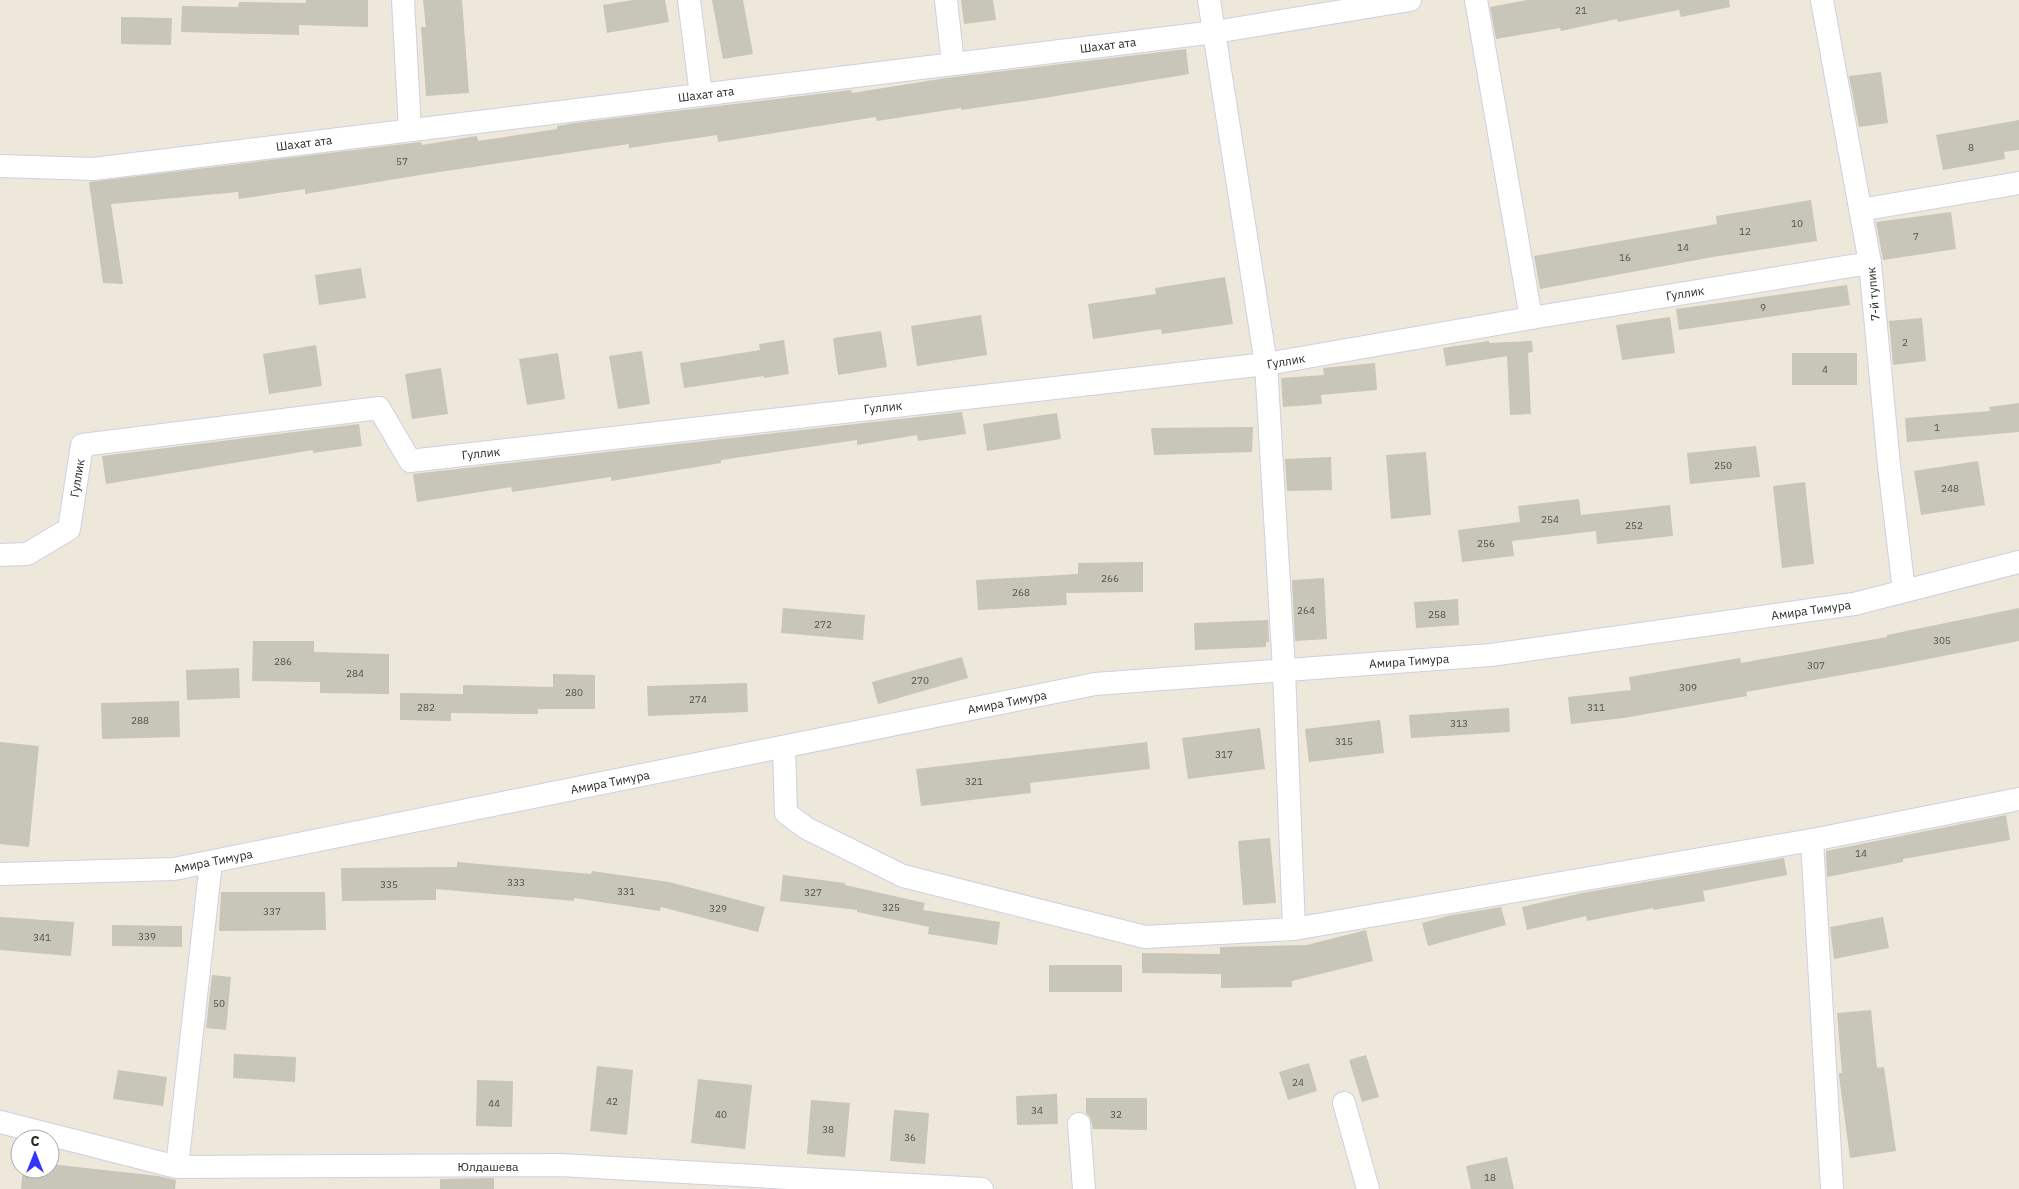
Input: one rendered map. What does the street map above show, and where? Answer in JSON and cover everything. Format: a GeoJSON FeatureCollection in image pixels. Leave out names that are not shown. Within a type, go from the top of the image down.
{"type":"FeatureCollection","features":[{"type":"Feature","properties":{"kind":"street"},"geometry":{"type":"LineString","coordinates":[[403,0],[410,130]]}},
{"type":"Feature","properties":{"kind":"street"},"geometry":{"type":"LineString","coordinates":[[689,0],[701,95]]}},
{"type":"Feature","properties":{"kind":"street"},"geometry":{"type":"LineString","coordinates":[[946,0],[953,64]]}},
{"type":"Feature","properties":{"kind":"street"},"geometry":{"type":"LineString","coordinates":[[1209,0],[1266,364],[1284,670],[1294,929]]}},
{"type":"Feature","properties":{"kind":"street","name":"Шахат ата"},"geometry":{"type":"LineString","coordinates":[[0,166],[93,169],[1215,32],[1410,0]]}},
{"type":"Feature","properties":{"kind":"street"},"geometry":{"type":"LineString","coordinates":[[1476,0],[1531,318]]}},
{"type":"Feature","properties":{"kind":"street","name":"7-й тупик"},"geometry":{"type":"LineString","coordinates":[[1822,0],[1870,263],[1889,465],[1904,592]]}},
{"type":"Feature","properties":{"kind":"street"},"geometry":{"type":"LineString","coordinates":[[1860,210],[2019,183]]}},
{"type":"Feature","properties":{"kind":"street","name":"Гуллик"},"geometry":{"type":"LineString","coordinates":[[0,554],[27,554],[69,529],[82,445],[379,408],[410,461],[1266,364],[1531,318],[1870,263]]}},
{"type":"Feature","properties":{"kind":"street","name":"Амира Тимура"},"geometry":{"type":"LineString","coordinates":[[0,874],[174,869],[1095,684],[1491,655],[1854,604],[2019,562]]}},
{"type":"Feature","properties":{"kind":"street"},"geometry":{"type":"LineString","coordinates":[[784,747],[786,813],[806,828],[903,876],[1145,937],[1294,929],[1812,840],[2019,799]]}},
{"type":"Feature","properties":{"kind":"street"},"geometry":{"type":"LineString","coordinates":[[1812,840],[1832,1189]]}},
{"type":"Feature","properties":{"kind":"street"},"geometry":{"type":"LineString","coordinates":[[177,1167],[211,862]]}},
{"type":"Feature","properties":{"kind":"street"},"geometry":{"type":"LineString","coordinates":[[1344,1102],[1368,1189]]}},
{"type":"Feature","properties":{"kind":"street","name":"Юлдашева"},"geometry":{"type":"LineString","coordinates":[[0,1122],[177,1167],[560,1165],[982,1189]]}},
{"type":"Feature","properties":{"kind":"street"},"geometry":{"type":"LineString","coordinates":[[1079,1124],[1084,1189]]}},
{"type":"Feature","properties":{"kind":"building"},"geometry":{"type":"Polygon","coordinates":[[[306,0],[368,0],[368,27],[299,25],[299,35],[181,32],[182,6],[238,7],[239,2],[306,3],[306,0]]]}},
{"type":"Feature","properties":{"kind":"building"},"geometry":{"type":"Polygon","coordinates":[[[423,0],[462,0],[469,93],[426,96],[421,27],[426,27],[423,0]]]}},
{"type":"Feature","properties":{"kind":"building"},"geometry":{"type":"Polygon","coordinates":[[[633,0],[665,0],[669,22],[607,33],[603,5],[633,0]]]}},
{"type":"Feature","properties":{"kind":"building"},"geometry":{"type":"Polygon","coordinates":[[[712,0],[743,0],[753,54],[723,59],[712,0]]]}},
{"type":"Feature","properties":{"kind":"building"},"geometry":{"type":"Polygon","coordinates":[[[961,0],[993,0],[996,20],[964,24],[961,0]]]}},
{"type":"Feature","properties":{"kind":"building"},"geometry":{"type":"Polygon","coordinates":[[[1527,0],[1729,0],[1730,7],[1681,17],[1679,10],[1618,22],[1617,19],[1561,31],[1560,28],[1496,39],[1490,7],[1527,0]]]}},
{"type":"Feature","properties":{"kind":"building"},"geometry":{"type":"Polygon","coordinates":[[[121,17],[172,18],[171,45],[121,44],[121,17]]]}},
{"type":"Feature","properties":{"kind":"building"},"geometry":{"type":"Polygon","coordinates":[[[1186,49],[1189,74],[1038,99],[961,110],[961,108],[877,121],[876,117],[718,142],[717,135],[629,148],[629,144],[305,194],[305,189],[239,199],[238,192],[111,204],[123,284],[103,283],[89,182],[421,142],[422,145],[477,136],[478,141],[557,129],[557,126],[575,123],[851,90],[852,93],[946,78],[1186,49]]]}},
{"type":"Feature","properties":{"kind":"building"},"geometry":{"type":"Polygon","coordinates":[[[1881,72],[1888,123],[1859,127],[1849,76],[1881,72]]]}},
{"type":"Feature","properties":{"kind":"building"},"geometry":{"type":"Polygon","coordinates":[[[2019,120],[2019,150],[2004,152],[2005,159],[1943,170],[1936,135],[2019,120]]]}},
{"type":"Feature","properties":{"kind":"building"},"geometry":{"type":"Polygon","coordinates":[[[1811,200],[1817,241],[1713,257],[1540,289],[1534,256],[1717,224],[1716,216],[1811,200]]]}},
{"type":"Feature","properties":{"kind":"building"},"geometry":{"type":"Polygon","coordinates":[[[1951,212],[1956,249],[1883,260],[1876,222],[1951,212]]]}},
{"type":"Feature","properties":{"kind":"building"},"geometry":{"type":"Polygon","coordinates":[[[361,268],[366,298],[319,305],[315,275],[361,268]]]}},
{"type":"Feature","properties":{"kind":"building"},"geometry":{"type":"Polygon","coordinates":[[[1225,277],[1233,324],[1162,334],[1161,329],[1093,339],[1088,304],[1156,294],[1155,288],[1225,277]]]}},
{"type":"Feature","properties":{"kind":"building"},"geometry":{"type":"Polygon","coordinates":[[[1847,285],[1850,305],[1679,330],[1676,309],[1847,285]]]}},
{"type":"Feature","properties":{"kind":"building"},"geometry":{"type":"Polygon","coordinates":[[[981,315],[987,355],[917,366],[911,326],[981,315]]]}},
{"type":"Feature","properties":{"kind":"building"},"geometry":{"type":"Polygon","coordinates":[[[1670,317],[1675,353],[1622,360],[1616,325],[1670,317]]]}},
{"type":"Feature","properties":{"kind":"building"},"geometry":{"type":"Polygon","coordinates":[[[1922,318],[1926,361],[1893,365],[1889,321],[1922,318]]]}},
{"type":"Feature","properties":{"kind":"building"},"geometry":{"type":"Polygon","coordinates":[[[881,331],[887,367],[838,375],[833,338],[881,331]]]}},
{"type":"Feature","properties":{"kind":"building"},"geometry":{"type":"Polygon","coordinates":[[[784,340],[789,374],[684,388],[680,363],[760,350],[759,344],[784,340]]]}},
{"type":"Feature","properties":{"kind":"building"},"geometry":{"type":"Polygon","coordinates":[[[1489,341],[1489,343],[1532,341],[1533,352],[1528,353],[1531,414],[1510,415],[1507,356],[1446,366],[1443,348],[1489,341]]]}},
{"type":"Feature","properties":{"kind":"building"},"geometry":{"type":"Polygon","coordinates":[[[316,345],[322,386],[269,394],[263,354],[316,345]]]}},
{"type":"Feature","properties":{"kind":"building"},"geometry":{"type":"Polygon","coordinates":[[[642,351],[650,404],[618,409],[609,356],[642,351]]]}},
{"type":"Feature","properties":{"kind":"building"},"geometry":{"type":"Polygon","coordinates":[[[558,353],[565,399],[527,405],[519,359],[558,353]]]}},
{"type":"Feature","properties":{"kind":"building"},"geometry":{"type":"Polygon","coordinates":[[[1792,353],[1857,353],[1857,385],[1792,385],[1792,353]]]}},
{"type":"Feature","properties":{"kind":"building"},"geometry":{"type":"Polygon","coordinates":[[[1375,363],[1377,390],[1321,395],[1322,404],[1283,407],[1281,378],[1324,375],[1323,368],[1375,363]]]}},
{"type":"Feature","properties":{"kind":"building"},"geometry":{"type":"Polygon","coordinates":[[[441,368],[448,414],[412,419],[405,374],[441,368]]]}},
{"type":"Feature","properties":{"kind":"building"},"geometry":{"type":"Polygon","coordinates":[[[2019,403],[2019,432],[1907,442],[1905,418],[1990,411],[1989,407],[2019,403]]]}},
{"type":"Feature","properties":{"kind":"building"},"geometry":{"type":"Polygon","coordinates":[[[962,412],[966,434],[918,441],[917,435],[857,445],[857,440],[721,460],[721,463],[611,481],[611,477],[512,492],[511,487],[417,502],[413,474],[962,412]]]}},
{"type":"Feature","properties":{"kind":"building"},"geometry":{"type":"Polygon","coordinates":[[[1057,413],[1061,439],[987,451],[983,424],[1057,413]]]}},
{"type":"Feature","properties":{"kind":"building"},"geometry":{"type":"Polygon","coordinates":[[[359,424],[362,446],[313,453],[313,450],[106,484],[102,456],[359,424]]]}},
{"type":"Feature","properties":{"kind":"building"},"geometry":{"type":"Polygon","coordinates":[[[1253,427],[1252,452],[1154,455],[1151,428],[1253,427]]]}},
{"type":"Feature","properties":{"kind":"building"},"geometry":{"type":"Polygon","coordinates":[[[1756,446],[1760,477],[1690,484],[1687,453],[1756,446]]]}},
{"type":"Feature","properties":{"kind":"building"},"geometry":{"type":"Polygon","coordinates":[[[1426,452],[1431,515],[1391,519],[1386,455],[1426,452]]]}},
{"type":"Feature","properties":{"kind":"building"},"geometry":{"type":"Polygon","coordinates":[[[1331,457],[1332,490],[1287,491],[1285,459],[1331,457]]]}},
{"type":"Feature","properties":{"kind":"building"},"geometry":{"type":"Polygon","coordinates":[[[1978,461],[1985,505],[1921,515],[1914,471],[1978,461]]]}},
{"type":"Feature","properties":{"kind":"building"},"geometry":{"type":"Polygon","coordinates":[[[1805,482],[1814,564],[1782,568],[1773,486],[1805,482]]]}},
{"type":"Feature","properties":{"kind":"building"},"geometry":{"type":"Polygon","coordinates":[[[1579,499],[1581,515],[1670,505],[1673,536],[1597,544],[1596,531],[1512,541],[1514,556],[1462,562],[1458,530],[1520,522],[1518,506],[1579,499]]]}},
{"type":"Feature","properties":{"kind":"building"},"geometry":{"type":"Polygon","coordinates":[[[1143,562],[1143,592],[1066,593],[1067,605],[978,610],[976,580],[1078,574],[1078,563],[1143,562]]]}},
{"type":"Feature","properties":{"kind":"building"},"geometry":{"type":"Polygon","coordinates":[[[1324,578],[1327,639],[1295,641],[1292,580],[1324,578]]]}},
{"type":"Feature","properties":{"kind":"building"},"geometry":{"type":"Polygon","coordinates":[[[1458,599],[1459,625],[1416,628],[1414,602],[1458,599]]]}},
{"type":"Feature","properties":{"kind":"building"},"geometry":{"type":"Polygon","coordinates":[[[783,608],[865,615],[863,640],[781,633],[783,608]]]}},
{"type":"Feature","properties":{"kind":"building"},"geometry":{"type":"Polygon","coordinates":[[[2019,608],[2019,641],[1746,692],[1747,696],[1624,718],[1571,724],[1568,697],[1631,690],[1629,677],[1740,658],[1741,663],[1887,637],[1887,635],[2019,608]]]}},
{"type":"Feature","properties":{"kind":"building"},"geometry":{"type":"Polygon","coordinates":[[[1268,620],[1269,642],[1266,642],[1266,647],[1195,650],[1194,623],[1268,620]]]}},
{"type":"Feature","properties":{"kind":"building"},"geometry":{"type":"Polygon","coordinates":[[[253,641],[314,641],[314,652],[389,654],[389,694],[320,693],[320,682],[252,681],[253,641]]]}},
{"type":"Feature","properties":{"kind":"building"},"geometry":{"type":"Polygon","coordinates":[[[962,657],[968,678],[878,704],[872,682],[962,657]]]}},
{"type":"Feature","properties":{"kind":"building"},"geometry":{"type":"Polygon","coordinates":[[[239,668],[240,698],[187,700],[186,670],[239,668]]]}},
{"type":"Feature","properties":{"kind":"building"},"geometry":{"type":"Polygon","coordinates":[[[553,674],[595,675],[595,709],[538,709],[538,714],[451,713],[451,721],[400,720],[400,693],[463,694],[463,685],[553,687],[553,674]]]}},
{"type":"Feature","properties":{"kind":"building"},"geometry":{"type":"Polygon","coordinates":[[[747,683],[748,712],[648,716],[647,686],[747,683]]]}},
{"type":"Feature","properties":{"kind":"building"},"geometry":{"type":"Polygon","coordinates":[[[179,701],[180,737],[102,739],[101,703],[179,701]]]}},
{"type":"Feature","properties":{"kind":"building"},"geometry":{"type":"Polygon","coordinates":[[[1509,708],[1510,732],[1411,738],[1409,715],[1509,708]]]}},
{"type":"Feature","properties":{"kind":"building"},"geometry":{"type":"Polygon","coordinates":[[[1380,720],[1384,753],[1309,762],[1305,729],[1380,720]]]}},
{"type":"Feature","properties":{"kind":"building"},"geometry":{"type":"Polygon","coordinates":[[[1260,728],[1265,769],[1188,779],[1182,738],[1260,728]]]}},
{"type":"Feature","properties":{"kind":"building"},"geometry":{"type":"Polygon","coordinates":[[[0,742],[39,746],[29,847],[0,844],[0,742]]]}},
{"type":"Feature","properties":{"kind":"building"},"geometry":{"type":"Polygon","coordinates":[[[1147,742],[1150,769],[1030,783],[1031,793],[921,806],[916,769],[1147,742]]]}},
{"type":"Feature","properties":{"kind":"building"},"geometry":{"type":"Polygon","coordinates":[[[2006,815],[2010,840],[1903,859],[1903,862],[1827,877],[1826,851],[2006,815]]]}},
{"type":"Feature","properties":{"kind":"building"},"geometry":{"type":"Polygon","coordinates":[[[1270,838],[1276,903],[1243,905],[1238,841],[1270,838]]]}},
{"type":"Feature","properties":{"kind":"building"},"geometry":{"type":"Polygon","coordinates":[[[1784,858],[1787,875],[1703,891],[1705,901],[1653,910],[1653,908],[1587,921],[1586,916],[1527,930],[1522,907],[1582,893],[1784,858]]]}},
{"type":"Feature","properties":{"kind":"building"},"geometry":{"type":"Polygon","coordinates":[[[457,862],[591,874],[592,871],[669,882],[765,907],[758,932],[661,907],[660,911],[574,898],[574,901],[436,889],[436,900],[342,901],[341,868],[457,867],[457,862]]]}},
{"type":"Feature","properties":{"kind":"building"},"geometry":{"type":"Polygon","coordinates":[[[783,875],[845,883],[845,885],[925,903],[923,910],[1000,922],[997,945],[928,934],[929,927],[857,912],[857,910],[780,901],[783,875]]]}},
{"type":"Feature","properties":{"kind":"building"},"geometry":{"type":"Polygon","coordinates":[[[221,892],[325,892],[326,930],[219,931],[221,892]]]}},
{"type":"Feature","properties":{"kind":"building"},"geometry":{"type":"Polygon","coordinates":[[[1501,907],[1506,925],[1428,946],[1422,923],[1447,916],[1501,907]]]}},
{"type":"Feature","properties":{"kind":"building"},"geometry":{"type":"Polygon","coordinates":[[[0,917],[74,922],[71,956],[0,950],[0,917]]]}},
{"type":"Feature","properties":{"kind":"building"},"geometry":{"type":"Polygon","coordinates":[[[1883,917],[1889,948],[1834,959],[1830,927],[1883,917]]]}},
{"type":"Feature","properties":{"kind":"building"},"geometry":{"type":"Polygon","coordinates":[[[112,925],[182,926],[182,947],[112,946],[112,925]]]}},
{"type":"Feature","properties":{"kind":"building"},"geometry":{"type":"Polygon","coordinates":[[[1366,930],[1373,961],[1292,981],[1292,987],[1221,988],[1221,974],[1142,973],[1142,953],[1220,954],[1220,947],[1307,945],[1366,930]]]}},
{"type":"Feature","properties":{"kind":"building"},"geometry":{"type":"Polygon","coordinates":[[[1049,965],[1122,965],[1122,992],[1049,992],[1049,965]]]}},
{"type":"Feature","properties":{"kind":"building"},"geometry":{"type":"Polygon","coordinates":[[[212,975],[231,977],[226,1030],[206,1028],[212,975]]]}},
{"type":"Feature","properties":{"kind":"building"},"geometry":{"type":"Polygon","coordinates":[[[1871,1010],[1877,1068],[1884,1067],[1896,1151],[1850,1158],[1839,1076],[1839,1073],[1842,1073],[1837,1013],[1871,1010]]]}},
{"type":"Feature","properties":{"kind":"building"},"geometry":{"type":"Polygon","coordinates":[[[234,1054],[296,1057],[295,1082],[233,1078],[234,1054]]]}},
{"type":"Feature","properties":{"kind":"building"},"geometry":{"type":"Polygon","coordinates":[[[1366,1055],[1379,1097],[1362,1102],[1349,1060],[1366,1055]]]}},
{"type":"Feature","properties":{"kind":"building"},"geometry":{"type":"Polygon","coordinates":[[[1309,1063],[1317,1091],[1288,1100],[1279,1072],[1309,1063]]]}},
{"type":"Feature","properties":{"kind":"building"},"geometry":{"type":"Polygon","coordinates":[[[597,1066],[633,1070],[627,1135],[590,1131],[597,1066]]]}},
{"type":"Feature","properties":{"kind":"building"},"geometry":{"type":"Polygon","coordinates":[[[118,1070],[167,1077],[163,1106],[113,1099],[118,1070]]]}},
{"type":"Feature","properties":{"kind":"building"},"geometry":{"type":"Polygon","coordinates":[[[698,1079],[752,1085],[745,1149],[691,1143],[698,1079]]]}},
{"type":"Feature","properties":{"kind":"building"},"geometry":{"type":"Polygon","coordinates":[[[477,1080],[513,1081],[512,1127],[476,1126],[477,1080]]]}},
{"type":"Feature","properties":{"kind":"building"},"geometry":{"type":"Polygon","coordinates":[[[1057,1094],[1058,1124],[1017,1125],[1016,1096],[1057,1094]]]}},
{"type":"Feature","properties":{"kind":"building"},"geometry":{"type":"Polygon","coordinates":[[[1086,1098],[1147,1098],[1147,1130],[1093,1129],[1090,1117],[1086,1113],[1086,1098]]]}},
{"type":"Feature","properties":{"kind":"building"},"geometry":{"type":"Polygon","coordinates":[[[811,1100],[850,1103],[845,1157],[807,1154],[811,1100]]]}},
{"type":"Feature","properties":{"kind":"building"},"geometry":{"type":"Polygon","coordinates":[[[894,1110],[929,1113],[925,1164],[890,1161],[894,1110]]]}},
{"type":"Feature","properties":{"kind":"building"},"geometry":{"type":"Polygon","coordinates":[[[1507,1157],[1514,1189],[1471,1189],[1466,1166],[1507,1157]]]}},
{"type":"Feature","properties":{"kind":"building"},"geometry":{"type":"Polygon","coordinates":[[[60,1165],[158,1176],[176,1180],[175,1189],[21,1189],[22,1179],[60,1179],[60,1165]]]}},
{"type":"Feature","properties":{"kind":"building"},"geometry":{"type":"Polygon","coordinates":[[[494,1178],[494,1189],[440,1189],[440,1179],[494,1178]]]}}]}
